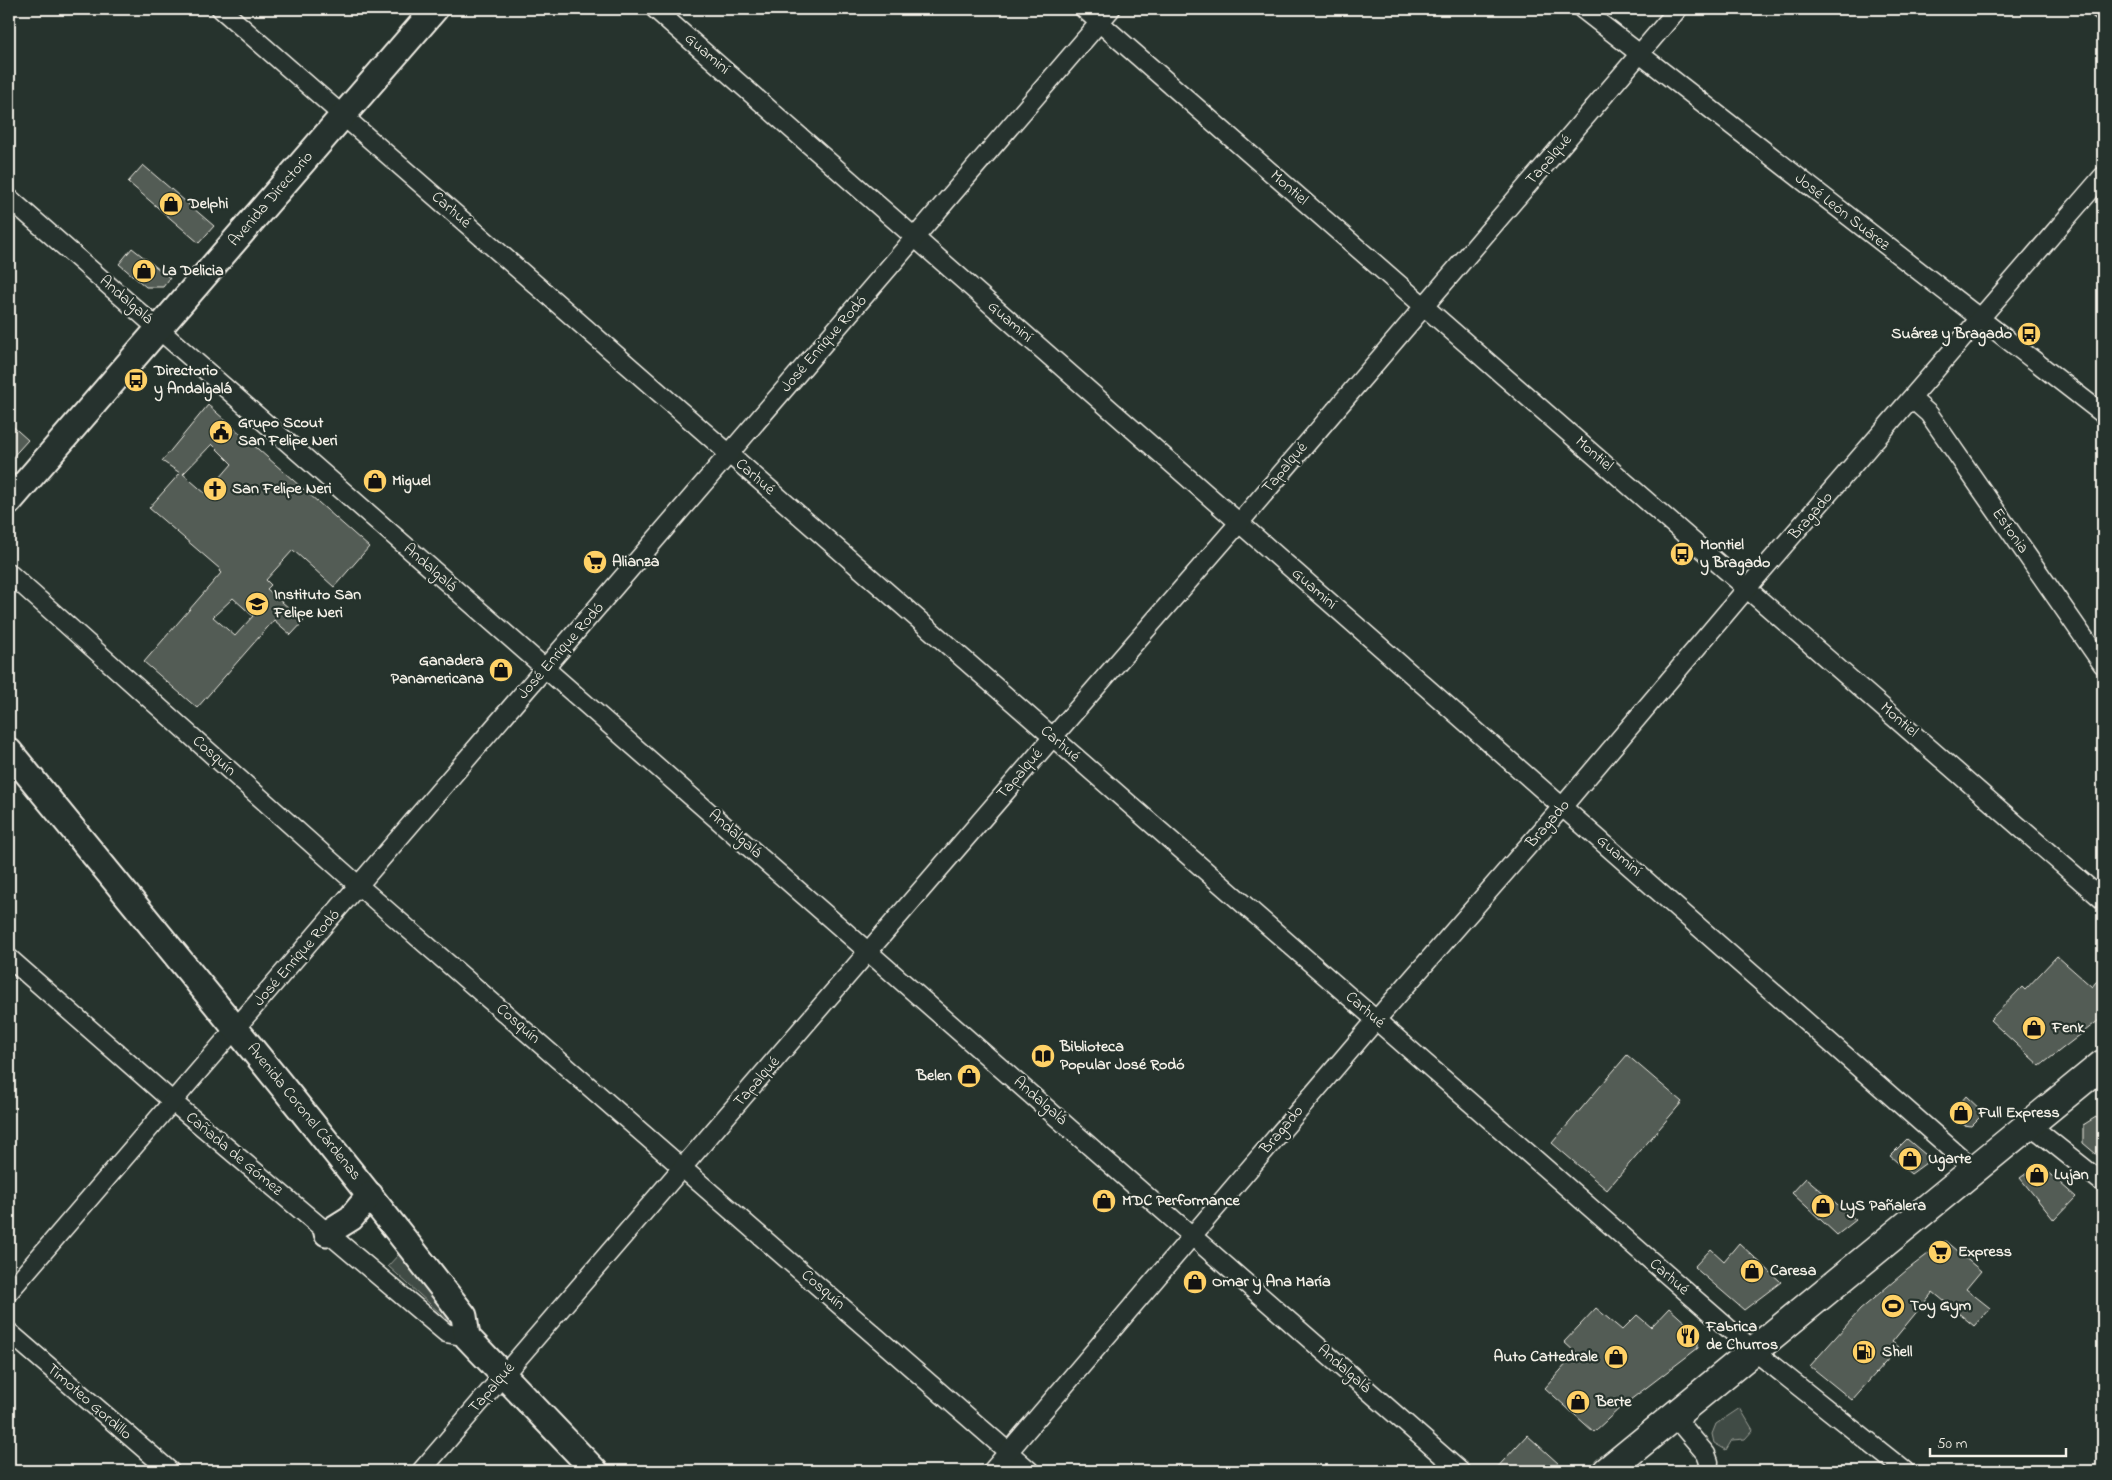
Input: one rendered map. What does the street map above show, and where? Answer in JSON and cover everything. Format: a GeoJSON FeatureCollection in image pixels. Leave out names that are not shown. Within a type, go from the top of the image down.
{"type":"FeatureCollection","features":[{"type":"Feature","properties":{"kind":"main road"},"geometry":{"type":"LineString","coordinates":[[1607,1471],[2103,1064]]}},
{"type":"Feature","properties":{"kind":"street","name":"Carhué"},"geometry":{"type":"LineString","coordinates":[[221,9],[1753,1350],[1905,1471]]}},
{"type":"Feature","properties":{"kind":"street","name":"Avenida Directorio"},"geometry":{"type":"LineString","coordinates":[[9,502],[435,9]]}},
{"type":"Feature","properties":{"kind":"street","name":"Guaminí"},"geometry":{"type":"LineString","coordinates":[[656,9],[1974,1169]]}},
{"type":"Feature","properties":{"kind":"street","name":"Montiel"},"geometry":{"type":"LineString","coordinates":[[1084,9],[1748,587],[2103,900]]}},
{"type":"Feature","properties":{"kind":"street","name":"José Enrique Rodó"},"geometry":{"type":"LineString","coordinates":[[9,1292],[1111,9]]}},
{"type":"Feature","properties":{"kind":"street","name":"José León Suárez"},"geometry":{"type":"LineString","coordinates":[[1582,9],[2103,414]]}},
{"type":"Feature","properties":{"kind":"street","name":"Tapalqué"},"geometry":{"type":"LineString","coordinates":[[421,1471],[1052,737],[1239,523],[1678,9]]}},
{"type":"Feature","properties":{"kind":"street"},"geometry":{"type":"LineString","coordinates":[[2099,9],[2103,12]]}},
{"type":"Feature","properties":{"kind":"street","name":"Bragado"},"geometry":{"type":"LineString","coordinates":[[992,1471],[1376,1020],[1563,806],[1748,587],[1912,400],[2103,176]]}},
{"type":"Feature","properties":{"kind":"street","name":"Andalgalá"},"geometry":{"type":"LineString","coordinates":[[9,198],[1460,1471]]}},
{"type":"Feature","properties":{"kind":"street","name":"Estonia"},"geometry":{"type":"LineString","coordinates":[[1912,400],[1929,414],[2103,665]]}},
{"type":"Feature","properties":{"kind":"street","name":"Cosquín"},"geometry":{"type":"LineString","coordinates":[[9,574],[359,886],[684,1167],[1030,1471]]}},
{"type":"Feature","properties":{"kind":"street","name":"Avenida Coronel Cárdenas"},"geometry":{"type":"LineString","coordinates":[[9,751],[237,1028],[370,1195],[464,1316],[467,1337],[502,1376],[595,1471]]}},
{"type":"Feature","properties":{"kind":"street","name":"Cañada de Gómez"},"geometry":{"type":"LineString","coordinates":[[9,958],[173,1102],[446,1333],[467,1337]]}},
{"type":"Feature","properties":{"kind":"street"},"geometry":{"type":"LineString","coordinates":[[2030,1124],[2103,1183]]}},
{"type":"Feature","properties":{"kind":"street"},"geometry":{"type":"LineString","coordinates":[[327,1233],[351,1218],[370,1195]]}},
{"type":"Feature","properties":{"kind":"street","name":"Timoteo Gordillo"},"geometry":{"type":"LineString","coordinates":[[9,1332],[170,1471]]}},
{"type":"Feature","properties":{"kind":"street"},"geometry":{"type":"LineString","coordinates":[[1674,1416],[1706,1454],[1709,1462],[1708,1471]]}},
{"type":"Feature","properties":{"kind":"shaded area"},"geometry":{"type":"Polygon","coordinates":[[[399,1254],[454,1322],[451,1323],[388,1266],[399,1254]]]}},
{"type":"Feature","properties":{"kind":"shaded area"},"geometry":{"type":"Polygon","coordinates":[[[1740,1408],[1753,1430],[1745,1439],[1732,1440],[1726,1450],[1714,1443],[1712,1434],[1716,1424],[1740,1408]]]}},
{"type":"Feature","properties":{"kind":"building","name":"Delphi"},"geometry":{"type":"Polygon","coordinates":[[[143,165],[214,226],[199,243],[128,182],[143,165]]]}},
{"type":"Feature","properties":{"kind":"building","name":"La Delicia"},"geometry":{"type":"Polygon","coordinates":[[[132,248],[170,278],[163,287],[146,287],[119,264],[132,248]]]}},
{"type":"Feature","properties":{"kind":"building"},"geometry":{"type":"Polygon","coordinates":[[[208,405],[369,547],[334,587],[293,550],[266,580],[271,585],[267,589],[304,621],[291,635],[274,620],[197,708],[144,662],[221,573],[220,569],[149,508],[180,473],[162,461],[208,405]],[[212,444],[183,474],[206,494],[232,464],[212,444]],[[233,598],[213,617],[235,636],[253,616],[233,598]]]}},
{"type":"Feature","properties":{"kind":"building"},"geometry":{"type":"Polygon","coordinates":[[[9,423],[28,440],[9,461],[9,423]]]}},
{"type":"Feature","properties":{"kind":"building"},"geometry":{"type":"Polygon","coordinates":[[[2057,956],[2092,987],[2103,973],[2103,1017],[2040,1066],[1990,1020],[2022,987],[2025,990],[2057,956]]]}},
{"type":"Feature","properties":{"kind":"building"},"geometry":{"type":"Polygon","coordinates":[[[1627,1055],[1682,1102],[1607,1190],[1552,1143],[1627,1055]]]}},
{"type":"Feature","properties":{"kind":"building"},"geometry":{"type":"Polygon","coordinates":[[[1966,1096],[1984,1113],[1971,1126],[1964,1125],[1951,1114],[1966,1096]]]}},
{"type":"Feature","properties":{"kind":"building"},"geometry":{"type":"Polygon","coordinates":[[[2096,1117],[2103,1126],[2103,1160],[2083,1143],[2083,1125],[2096,1117]]]}},
{"type":"Feature","properties":{"kind":"building","name":"Ugarte"},"geometry":{"type":"Polygon","coordinates":[[[1907,1139],[1926,1155],[1926,1163],[1911,1174],[1890,1156],[1907,1139]]]}},
{"type":"Feature","properties":{"kind":"building"},"geometry":{"type":"Polygon","coordinates":[[[2044,1169],[2076,1197],[2054,1220],[2020,1178],[2031,1170],[2044,1169]]]}},
{"type":"Feature","properties":{"kind":"building","name":"LyS Pañalera"},"geometry":{"type":"Polygon","coordinates":[[[1806,1178],[1856,1220],[1837,1235],[1792,1193],[1806,1178]]]}},
{"type":"Feature","properties":{"kind":"building"},"geometry":{"type":"Polygon","coordinates":[[[1945,1241],[1981,1271],[1966,1289],[1990,1308],[1974,1326],[1933,1292],[1892,1342],[1899,1347],[1852,1400],[1810,1366],[1860,1310],[1945,1241]]]}},
{"type":"Feature","properties":{"kind":"building"},"geometry":{"type":"Polygon","coordinates":[[[1739,1243],[1781,1282],[1744,1310],[1694,1267],[1711,1249],[1724,1261],[1739,1243]]]}},
{"type":"Feature","properties":{"kind":"building"},"geometry":{"type":"Polygon","coordinates":[[[1596,1308],[1622,1330],[1637,1315],[1651,1327],[1669,1308],[1698,1334],[1698,1348],[1621,1407],[1594,1432],[1545,1388],[1576,1353],[1564,1342],[1596,1308]]]}},
{"type":"Feature","properties":{"kind":"building"},"geometry":{"type":"Polygon","coordinates":[[[1527,1435],[1559,1464],[1550,1471],[1494,1471],[1527,1435]]]}},
{"type":"Feature","properties":{"kind":"place","name":"Delphi"},"geometry":{"type":"Point","coordinates":[171,204]}},
{"type":"Feature","properties":{"kind":"place","name":"La Delicia"},"geometry":{"type":"Point","coordinates":[144,271]}},
{"type":"Feature","properties":{"kind":"place","name":"Suárez y Bragado"},"geometry":{"type":"Point","coordinates":[2029,334]}},
{"type":"Feature","properties":{"kind":"place","name":"Directorio y Andalgalá"},"geometry":{"type":"Point","coordinates":[136,380]}},
{"type":"Feature","properties":{"kind":"place","name":"Grupo Scout San Felipe Neri"},"geometry":{"type":"Point","coordinates":[221,432]}},
{"type":"Feature","properties":{"kind":"place","name":"Miguel"},"geometry":{"type":"Point","coordinates":[375,481]}},
{"type":"Feature","properties":{"kind":"place","name":"San Felipe Neri"},"geometry":{"type":"Point","coordinates":[215,489]}},
{"type":"Feature","properties":{"kind":"place","name":"Montiel y Bragado"},"geometry":{"type":"Point","coordinates":[1682,554]}},
{"type":"Feature","properties":{"kind":"place","name":"Alianza"},"geometry":{"type":"Point","coordinates":[595,562]}},
{"type":"Feature","properties":{"kind":"place","name":"Instituto San Felipe Neri"},"geometry":{"type":"Point","coordinates":[257,604]}},
{"type":"Feature","properties":{"kind":"place","name":"Ganadera Panamericana"},"geometry":{"type":"Point","coordinates":[501,670]}},
{"type":"Feature","properties":{"kind":"place","name":"Fenk"},"geometry":{"type":"Point","coordinates":[2034,1028]}},
{"type":"Feature","properties":{"kind":"place","name":"Biblioteca Popular José Rodó"},"geometry":{"type":"Point","coordinates":[1043,1056]}},
{"type":"Feature","properties":{"kind":"place","name":"Belen"},"geometry":{"type":"Point","coordinates":[969,1076]}},
{"type":"Feature","properties":{"kind":"place","name":"Full Express"},"geometry":{"type":"Point","coordinates":[1961,1113]}},
{"type":"Feature","properties":{"kind":"place","name":"Ugarte"},"geometry":{"type":"Point","coordinates":[1910,1159]}},
{"type":"Feature","properties":{"kind":"place","name":"Lujan"},"geometry":{"type":"Point","coordinates":[2037,1175]}},
{"type":"Feature","properties":{"kind":"place","name":"MDC Performance"},"geometry":{"type":"Point","coordinates":[1104,1201]}},
{"type":"Feature","properties":{"kind":"place","name":"LyS Pañalera"},"geometry":{"type":"Point","coordinates":[1823,1206]}},
{"type":"Feature","properties":{"kind":"place","name":"Express"},"geometry":{"type":"Point","coordinates":[1940,1252]}},
{"type":"Feature","properties":{"kind":"place","name":"Caresa"},"geometry":{"type":"Point","coordinates":[1752,1271]}},
{"type":"Feature","properties":{"kind":"place","name":"Omar y Ana María"},"geometry":{"type":"Point","coordinates":[1195,1282]}},
{"type":"Feature","properties":{"kind":"place","name":"Toy Gym"},"geometry":{"type":"Point","coordinates":[1893,1306]}},
{"type":"Feature","properties":{"kind":"place","name":"Fabrica de Churros"},"geometry":{"type":"Point","coordinates":[1688,1336]}},
{"type":"Feature","properties":{"kind":"place","name":"Shell"},"geometry":{"type":"Point","coordinates":[1864,1352]}},
{"type":"Feature","properties":{"kind":"place","name":"Auto Cattedrale"},"geometry":{"type":"Point","coordinates":[1616,1357]}},
{"type":"Feature","properties":{"kind":"place","name":"Berte"},"geometry":{"type":"Point","coordinates":[1578,1402]}}]}
